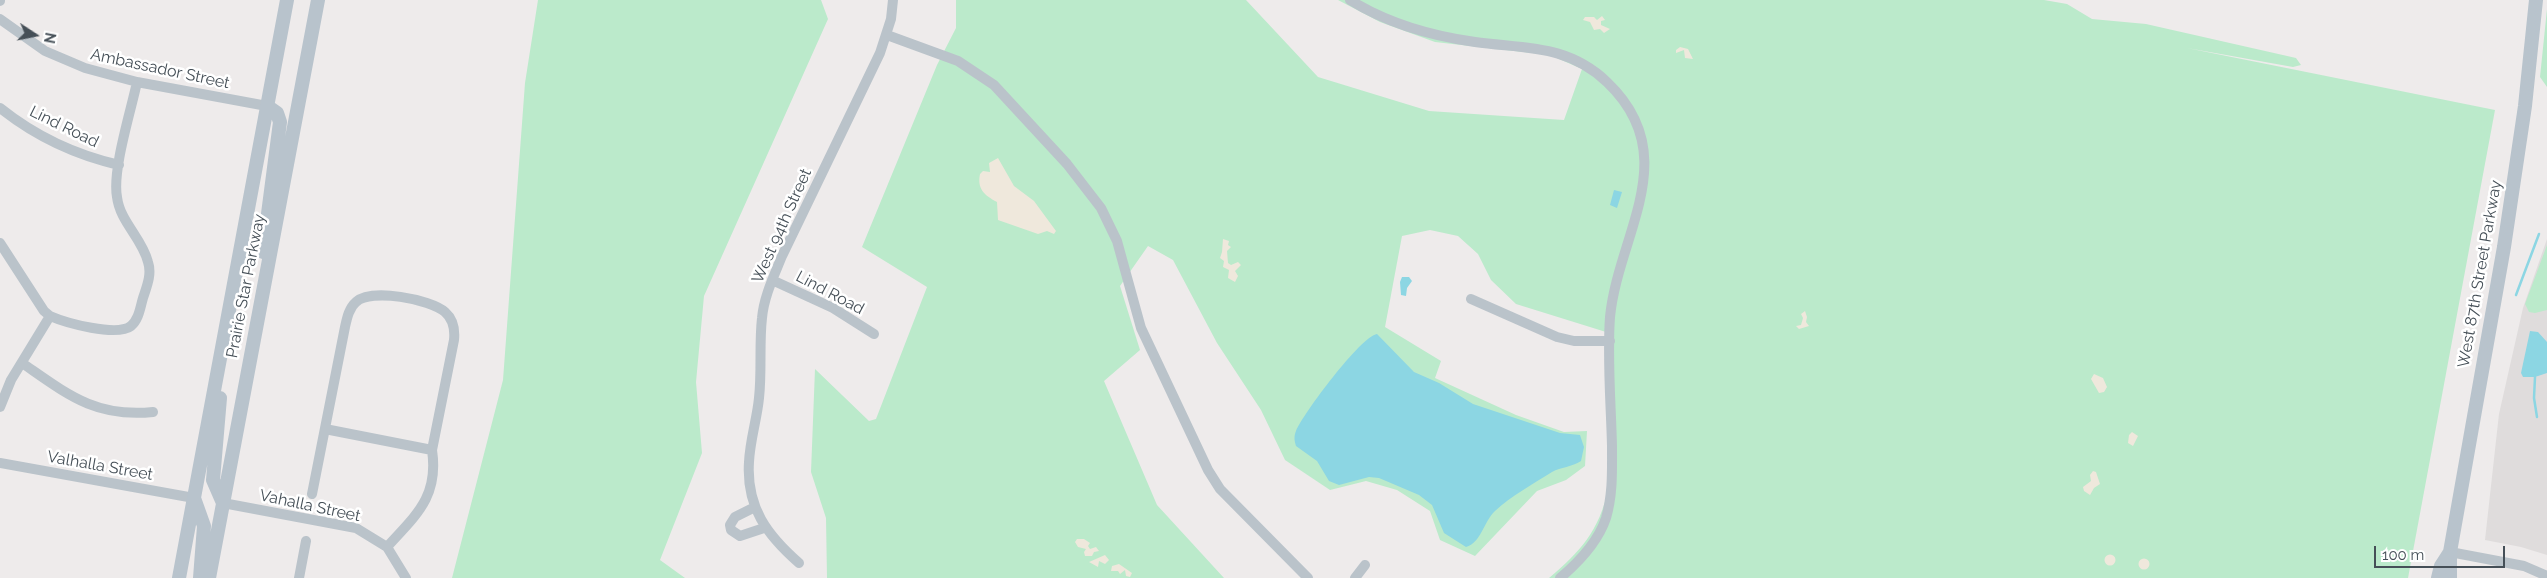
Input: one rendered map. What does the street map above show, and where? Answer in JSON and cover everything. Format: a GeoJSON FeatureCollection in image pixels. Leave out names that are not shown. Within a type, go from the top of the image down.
{"type":"FeatureCollection","features":[{"type":"Feature","properties":{"kind":"main road","name":"Prairie Star Parkway"},"geometry":{"type":"LineString","coordinates":[[179,578],[287,0]]}},
{"type":"Feature","properties":{"kind":"main road","name":"Prairie Star Parkway"},"geometry":{"type":"LineString","coordinates":[[209,578],[318,0]]}},
{"type":"Feature","properties":{"kind":"main road","name":"West 87th Street Parkway"},"geometry":{"type":"LineString","coordinates":[[2450,578],[2450,552],[2506,238],[2525,106],[2536,0]]}},
{"type":"Feature","properties":{"kind":"main road"},"geometry":{"type":"LineString","coordinates":[[266,274],[263,262],[264,230],[280,122],[277,113],[267,106]]}},
{"type":"Feature","properties":{"kind":"main road"},"geometry":{"type":"LineString","coordinates":[[223,504],[213,480],[230,303]]}},
{"type":"Feature","properties":{"kind":"main road"},"geometry":{"type":"LineString","coordinates":[[194,498],[204,526],[200,578]]}},
{"type":"Feature","properties":{"kind":"main road","name":"West 87th Street Parkway"},"geometry":{"type":"LineString","coordinates":[[2438,578],[2441,566],[2450,552]]}},
{"type":"Feature","properties":{"kind":"street","name":"West 94th Street"},"geometry":{"type":"LineString","coordinates":[[799,563],[781,548],[764,528],[755,507],[751,491],[748,463],[759,398],[762,317],[772,280],[887,34],[893,0]]}},
{"type":"Feature","properties":{"kind":"street"},"geometry":{"type":"LineString","coordinates":[[1350,0],[1387,18],[1430,33],[1476,42],[1539,48],[1569,57],[1594,72],[1620,95],[1637,127],[1645,163],[1645,182],[1642,200],[1615,289],[1610,319],[1612,490],[1605,519],[1594,542],[1576,564],[1560,578]]}},
{"type":"Feature","properties":{"kind":"street","name":"Ambassador Street"},"geometry":{"type":"LineString","coordinates":[[0,19],[45,51],[102,74],[267,106]]}},
{"type":"Feature","properties":{"kind":"street"},"geometry":{"type":"LineString","coordinates":[[887,34],[958,61],[994,85],[1067,164],[1101,208],[1117,241],[1141,328],[1208,470],[1220,489],[1308,578]]}},
{"type":"Feature","properties":{"kind":"street"},"geometry":{"type":"LineString","coordinates":[[0,243],[44,311],[50,316],[63,322],[116,331],[130,327],[137,319],[150,276],[149,264],[145,252],[122,215],[116,197],[119,165],[136,82]]}},
{"type":"Feature","properties":{"kind":"street","name":"Lind Road"},"geometry":{"type":"LineString","coordinates":[[0,108],[25,128],[73,152],[119,165]]}},
{"type":"Feature","properties":{"kind":"street","name":"Lind Road"},"geometry":{"type":"LineString","coordinates":[[772,280],[833,308],[874,334]]}},
{"type":"Feature","properties":{"kind":"street"},"geometry":{"type":"LineString","coordinates":[[312,494],[345,327],[348,315],[355,302],[364,297],[379,294],[426,302],[444,312],[455,330],[432,450],[434,464],[430,493],[418,513],[387,546],[406,578]]}},
{"type":"Feature","properties":{"kind":"street"},"geometry":{"type":"LineString","coordinates":[[1472,299],[1557,337],[1574,341],[1610,341]]}},
{"type":"Feature","properties":{"kind":"street"},"geometry":{"type":"LineString","coordinates":[[0,407],[3,392],[50,316]]}},
{"type":"Feature","properties":{"kind":"street"},"geometry":{"type":"LineString","coordinates":[[22,363],[78,401],[98,409],[130,415],[153,412]]}},
{"type":"Feature","properties":{"kind":"street"},"geometry":{"type":"LineString","coordinates":[[325,429],[432,450]]}},
{"type":"Feature","properties":{"kind":"street","name":"Valhalla Street"},"geometry":{"type":"LineString","coordinates":[[0,463],[194,498]]}},
{"type":"Feature","properties":{"kind":"street","name":"Vahalla Street"},"geometry":{"type":"LineString","coordinates":[[223,504],[356,528],[387,546]]}},
{"type":"Feature","properties":{"kind":"street"},"geometry":{"type":"LineString","coordinates":[[755,507],[735,517],[730,525],[731,530],[740,536],[764,528]]}},
{"type":"Feature","properties":{"kind":"street"},"geometry":{"type":"LineString","coordinates":[[298,578],[306,541]]}},
{"type":"Feature","properties":{"kind":"street"},"geometry":{"type":"LineString","coordinates":[[2450,552],[2515,564],[2547,576]]}},
{"type":"Feature","properties":{"kind":"street"},"geometry":{"type":"LineString","coordinates":[[1355,578],[1365,566]]}},
{"type":"Feature","properties":{"kind":"street"},"geometry":{"type":"LineString","coordinates":[[1293,578],[1300,569]]}},
{"type":"Feature","properties":{"kind":"shaded area"},"geometry":{"type":"Polygon","coordinates":[[[2547,239],[2547,555],[2521,547],[2485,540],[2499,414],[2523,308],[2547,239]]]}},
{"type":"Feature","properties":{"kind":"green space"},"geometry":{"type":"Polygon","coordinates":[[[538,0],[821,0],[828,19],[704,296],[696,382],[702,453],[660,560],[685,578],[452,578],[503,380],[525,83],[538,0]]]}},
{"type":"Feature","properties":{"kind":"green space"},"geometry":{"type":"Polygon","coordinates":[[[956,0],[1246,0],[1318,77],[1429,111],[1564,120],[1582,69],[1550,55],[1435,42],[1380,22],[1338,0],[2044,0],[2067,4],[2092,19],[2146,24],[2296,58],[2301,65],[2293,67],[2187,48],[2495,110],[2408,578],[1549,578],[1587,540],[1594,529],[1608,490],[1606,332],[1516,304],[1491,280],[1478,254],[1458,236],[1430,230],[1402,236],[1385,327],[1441,361],[1435,378],[1516,415],[1564,432],[1587,431],[1585,466],[1566,480],[1537,491],[1475,556],[1440,540],[1430,511],[1397,490],[1366,481],[1330,490],[1285,460],[1261,410],[1217,343],[1173,260],[1148,246],[1120,286],[1140,350],[1104,381],[1157,505],[1224,578],[827,578],[826,518],[811,472],[815,369],[869,421],[876,419],[927,287],[862,247],[937,65],[956,28],[956,0]]]}},
{"type":"Feature","properties":{"kind":"green space"},"geometry":{"type":"Polygon","coordinates":[[[2547,9],[2547,87],[2540,77],[2547,9]]]}},
{"type":"Feature","properties":{"kind":"green space"},"geometry":{"type":"Polygon","coordinates":[[[2547,245],[2547,310],[2535,313],[2529,312],[2525,304],[2547,245]]]}},
{"type":"Feature","properties":{"kind":"sand"},"geometry":{"type":"Polygon","coordinates":[[[1602,16],[1605,20],[1601,21],[1601,25],[1610,29],[1604,33],[1600,29],[1594,30],[1590,22],[1583,20],[1585,17],[1594,17],[1597,20],[1602,16]]]}},
{"type":"Feature","properties":{"kind":"sand"},"geometry":{"type":"Polygon","coordinates":[[[1680,47],[1688,49],[1693,59],[1685,58],[1684,50],[1676,53],[1676,50],[1680,47]]]}},
{"type":"Feature","properties":{"kind":"sand"},"geometry":{"type":"Polygon","coordinates":[[[998,158],[1014,186],[1034,201],[1056,231],[1054,234],[1047,231],[1038,234],[998,220],[997,202],[982,191],[979,179],[983,171],[990,172],[989,163],[998,158]]]}},
{"type":"Feature","properties":{"kind":"sand"},"geometry":{"type":"Polygon","coordinates":[[[1223,239],[1229,241],[1228,245],[1231,247],[1227,251],[1228,263],[1231,265],[1238,262],[1241,265],[1235,271],[1238,276],[1235,282],[1228,278],[1229,270],[1223,267],[1224,261],[1220,258],[1223,239]]]}},
{"type":"Feature","properties":{"kind":"sand"},"geometry":{"type":"Polygon","coordinates":[[[1805,311],[1806,322],[1809,326],[1799,329],[1796,326],[1801,325],[1803,318],[1801,314],[1805,311]]]}},
{"type":"Feature","properties":{"kind":"sand"},"geometry":{"type":"Polygon","coordinates":[[[2094,374],[2103,378],[2107,387],[2104,392],[2099,393],[2091,379],[2094,374]]]}},
{"type":"Feature","properties":{"kind":"sand"},"geometry":{"type":"Polygon","coordinates":[[[2132,432],[2138,436],[2133,446],[2128,443],[2129,435],[2132,432]]]}},
{"type":"Feature","properties":{"kind":"sand"},"geometry":{"type":"Polygon","coordinates":[[[2093,471],[2096,472],[2100,484],[2094,488],[2090,495],[2084,491],[2083,487],[2091,481],[2090,475],[2093,471]]]}},
{"type":"Feature","properties":{"kind":"sand"},"geometry":{"type":"Polygon","coordinates":[[[1077,539],[1084,539],[1090,543],[1088,546],[1090,549],[1096,547],[1099,551],[1094,552],[1092,556],[1085,556],[1084,552],[1086,549],[1078,547],[1075,542],[1077,539]]]}},
{"type":"Feature","properties":{"kind":"sand"},"geometry":{"type":"Polygon","coordinates":[[[2110,554],[2116,560],[2110,566],[2104,560],[2110,554]]]}},
{"type":"Feature","properties":{"kind":"sand"},"geometry":{"type":"Polygon","coordinates":[[[1105,555],[1109,560],[1105,564],[1099,561],[1098,567],[1089,562],[1105,555]]]}},
{"type":"Feature","properties":{"kind":"sand"},"geometry":{"type":"Polygon","coordinates":[[[2142,559],[2146,559],[2149,564],[2148,568],[2142,569],[2139,566],[2139,562],[2142,559]]]}},
{"type":"Feature","properties":{"kind":"sand"},"geometry":{"type":"Polygon","coordinates":[[[1119,564],[1132,573],[1130,577],[1126,576],[1125,570],[1120,574],[1118,571],[1111,571],[1112,566],[1119,564]]]}},
{"type":"Feature","properties":{"kind":"water"},"geometry":{"type":"Polygon","coordinates":[[[1614,190],[1622,192],[1617,208],[1610,205],[1614,190]]]}},
{"type":"Feature","properties":{"kind":"water"},"geometry":{"type":"Polygon","coordinates":[[[1402,277],[1409,277],[1412,281],[1407,288],[1406,296],[1401,295],[1400,282],[1402,277]]]}},
{"type":"Feature","properties":{"kind":"water"},"geometry":{"type":"Polygon","coordinates":[[[2530,331],[2538,332],[2547,342],[2547,373],[2535,377],[2523,377],[2521,373],[2530,331]]]}},
{"type":"Feature","properties":{"kind":"water"},"geometry":{"type":"Polygon","coordinates":[[[1377,334],[1414,372],[1439,383],[1473,404],[1560,433],[1580,435],[1584,447],[1581,461],[1552,472],[1508,500],[1491,515],[1475,541],[1466,547],[1444,533],[1432,505],[1419,495],[1379,478],[1369,477],[1339,485],[1329,481],[1317,461],[1296,446],[1295,433],[1309,409],[1346,361],[1369,338],[1377,334]]]}},
{"type":"Feature","properties":{"kind":"waterway"},"geometry":{"type":"LineString","coordinates":[[2516,295],[2539,234]]}},
{"type":"Feature","properties":{"kind":"waterway"},"geometry":{"type":"LineString","coordinates":[[2535,377],[2534,398],[2537,417]]}}]}
